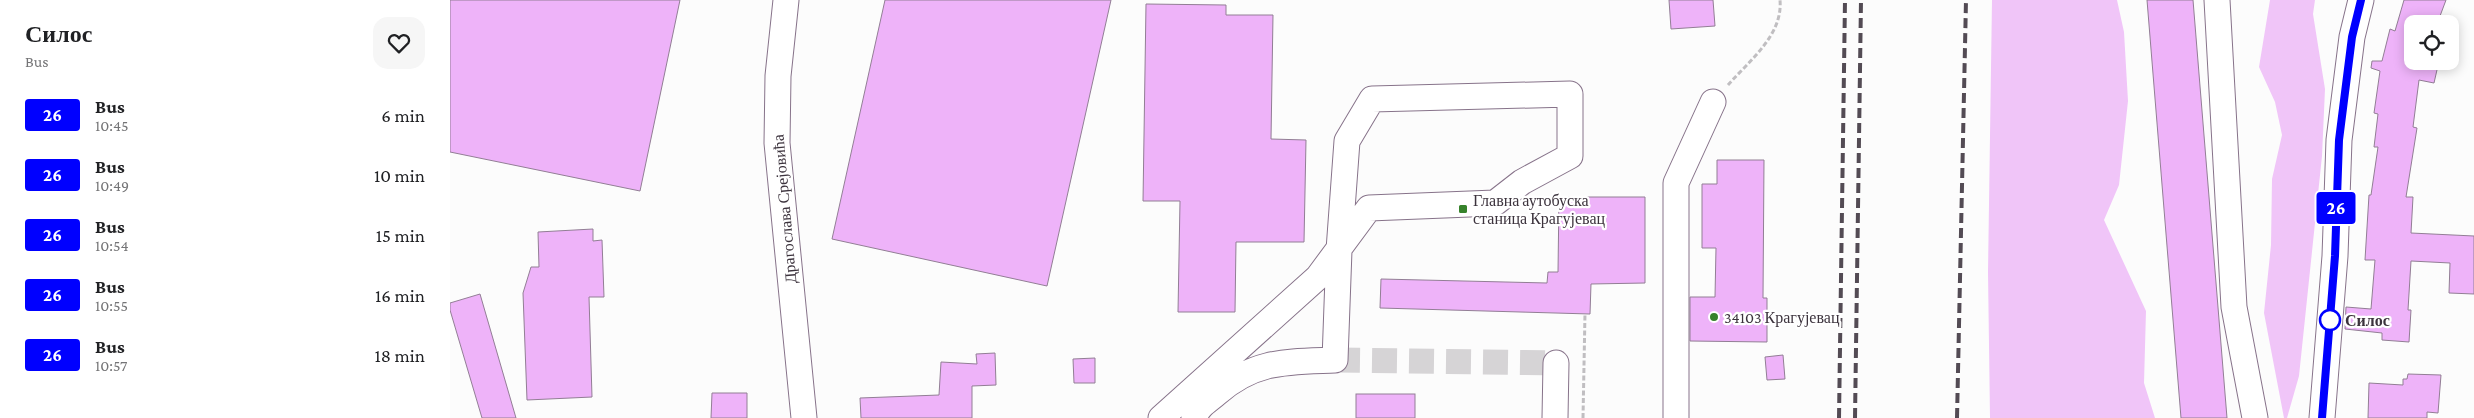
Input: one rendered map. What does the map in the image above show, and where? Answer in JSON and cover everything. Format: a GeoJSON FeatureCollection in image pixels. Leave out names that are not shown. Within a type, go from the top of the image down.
{"type":"FeatureCollection","features":[{"type":"Feature","properties":{"kind":"street","name":"Драгослава Срејовића"},"geometry":{"type":"LineString","coordinates":[[786,0],[778,67],[777,143],[804,418]]}},
{"type":"Feature","properties":{"kind":"street"},"geometry":{"type":"LineString","coordinates":[[2217,0],[2234,307],[2255,418]]}},
{"type":"Feature","properties":{"kind":"street"},"geometry":{"type":"LineString","coordinates":[[2322,418],[2335,256],[2339,140],[2352,37],[2361,0]]}},
{"type":"Feature","properties":{"kind":"street"},"geometry":{"type":"LineString","coordinates":[[1161,418],[1318,277],[1339,250],[1370,208],[1495,204],[1522,182],[1570,156],[1570,94],[1372,99],[1347,141],[1339,250],[1335,360],[1277,362],[1260,366],[1226,384],[1200,406],[1194,418]]}},
{"type":"Feature","properties":{"kind":"street"},"geometry":{"type":"LineString","coordinates":[[1676,418],[1676,183],[1713,102]]}},
{"type":"Feature","properties":{"kind":"street"},"geometry":{"type":"LineString","coordinates":[[1555,418],[1556,363]]}},
{"type":"Feature","properties":{"kind":"path"},"geometry":{"type":"LineString","coordinates":[[1713,102],[1773,34],[1781,13],[1780,0]]}},
{"type":"Feature","properties":{"kind":"path"},"geometry":{"type":"LineString","coordinates":[[1583,418],[1585,313]]}},
{"type":"Feature","properties":{"kind":"shaded area"},"geometry":{"type":"Polygon","coordinates":[[[1992,0],[2117,0],[2124,32],[2128,101],[2119,185],[2104,220],[2146,311],[2144,383],[2155,418],[1990,418],[1988,272],[1992,0]]]}},
{"type":"Feature","properties":{"kind":"shaded area"},"geometry":{"type":"Polygon","coordinates":[[[2270,0],[2315,0],[2313,14],[2325,89],[2322,156],[2299,376],[2287,418],[2284,418],[2264,313],[2271,245],[2272,179],[2282,135],[2275,102],[2259,67],[2270,0]]]}},
{"type":"Feature","properties":{"kind":"building"},"geometry":{"type":"Polygon","coordinates":[[[450,0],[680,0],[640,191],[450,152],[450,0]]]}},
{"type":"Feature","properties":{"kind":"building"},"geometry":{"type":"Polygon","coordinates":[[[885,0],[1111,0],[1047,286],[832,239],[885,0]]]}},
{"type":"Feature","properties":{"kind":"building"},"geometry":{"type":"Polygon","coordinates":[[[1669,0],[1713,0],[1715,26],[1671,29],[1669,0]]]}},
{"type":"Feature","properties":{"kind":"building"},"geometry":{"type":"Polygon","coordinates":[[[2147,0],[2193,0],[2227,418],[2181,418],[2147,0]]]}},
{"type":"Feature","properties":{"kind":"building"},"geometry":{"type":"Polygon","coordinates":[[[2404,0],[2446,0],[2440,15],[2404,15],[2404,70],[2437,70],[2434,83],[2419,80],[2413,127],[2417,128],[2406,197],[2413,197],[2411,233],[2474,236],[2474,294],[2449,293],[2450,263],[2411,261],[2408,310],[2411,310],[2409,342],[2382,340],[2382,333],[2345,329],[2346,307],[2371,309],[2375,260],[2365,260],[2369,195],[2371,195],[2378,147],[2374,147],[2378,114],[2374,113],[2380,71],[2371,68],[2372,61],[2382,61],[2390,29],[2395,31],[2404,0]]]}},
{"type":"Feature","properties":{"kind":"building"},"geometry":{"type":"Polygon","coordinates":[[[1146,4],[1226,5],[1226,15],[1273,15],[1271,139],[1306,140],[1304,242],[1236,242],[1235,312],[1178,312],[1180,201],[1143,201],[1146,4]]]}},
{"type":"Feature","properties":{"kind":"building"},"geometry":{"type":"Polygon","coordinates":[[[1717,160],[1764,160],[1763,298],[1767,298],[1767,342],[1690,341],[1690,297],[1715,297],[1716,248],[1702,248],[1702,184],[1717,184],[1717,160]]]}},
{"type":"Feature","properties":{"kind":"building"},"geometry":{"type":"Polygon","coordinates":[[[1559,197],[1645,197],[1645,283],[1591,284],[1590,314],[1380,308],[1381,279],[1547,283],[1548,272],[1558,272],[1559,197]]]}},
{"type":"Feature","properties":{"kind":"building"},"geometry":{"type":"Polygon","coordinates":[[[593,229],[593,241],[602,240],[604,297],[589,297],[592,397],[527,400],[523,293],[531,267],[539,267],[538,232],[593,229]]]}},
{"type":"Feature","properties":{"kind":"building"},"geometry":{"type":"Polygon","coordinates":[[[480,294],[516,418],[482,418],[450,310],[450,303],[480,294]]]}},
{"type":"Feature","properties":{"kind":"building"},"geometry":{"type":"Polygon","coordinates":[[[995,353],[996,385],[972,386],[972,418],[861,418],[860,398],[939,395],[941,362],[977,364],[976,354],[995,353]]]}},
{"type":"Feature","properties":{"kind":"building"},"geometry":{"type":"Polygon","coordinates":[[[1783,355],[1785,379],[1767,380],[1765,357],[1783,355]]]}},
{"type":"Feature","properties":{"kind":"building"},"geometry":{"type":"Polygon","coordinates":[[[1095,358],[1095,383],[1074,383],[1073,359],[1095,358]]]}},
{"type":"Feature","properties":{"kind":"building"},"geometry":{"type":"Polygon","coordinates":[[[2408,374],[2441,375],[2438,413],[2427,412],[2427,418],[2368,418],[2369,383],[2403,385],[2403,379],[2407,379],[2408,374]]]}},
{"type":"Feature","properties":{"kind":"building"},"geometry":{"type":"Polygon","coordinates":[[[712,393],[747,393],[747,418],[711,418],[712,393]]]}},
{"type":"Feature","properties":{"kind":"building"},"geometry":{"type":"Polygon","coordinates":[[[1356,394],[1415,394],[1415,418],[1356,418],[1356,394]]]}},
{"type":"Feature","properties":{"kind":"tunnel"},"geometry":{"type":"LineString","coordinates":[[1335,360],[1556,363]]}},
{"type":"Feature","properties":{"kind":"railway"},"geometry":{"type":"LineString","coordinates":[[1839,418],[1845,0]]}},
{"type":"Feature","properties":{"kind":"railway"},"geometry":{"type":"LineString","coordinates":[[1855,418],[1861,0]]}},
{"type":"Feature","properties":{"kind":"railway"},"geometry":{"type":"LineString","coordinates":[[1957,418],[1966,0]]}},
{"type":"Feature","properties":{"kind":"bus line","name":"26"},"geometry":{"type":"LineString","coordinates":[[2322,418],[2335,256],[2339,140],[2352,37],[2361,0]]}},
{"type":"Feature","properties":{"kind":"place","name":"Главна аутобуска станица Крагујевац"},"geometry":{"type":"Point","coordinates":[1463,209]}},
{"type":"Feature","properties":{"kind":"place","name":"34103 Крагујевац"},"geometry":{"type":"Point","coordinates":[1714,317]}},
{"type":"Feature","properties":{"kind":"place","name":"Силос"},"geometry":{"type":"Point","coordinates":[2330,320]}}]}
